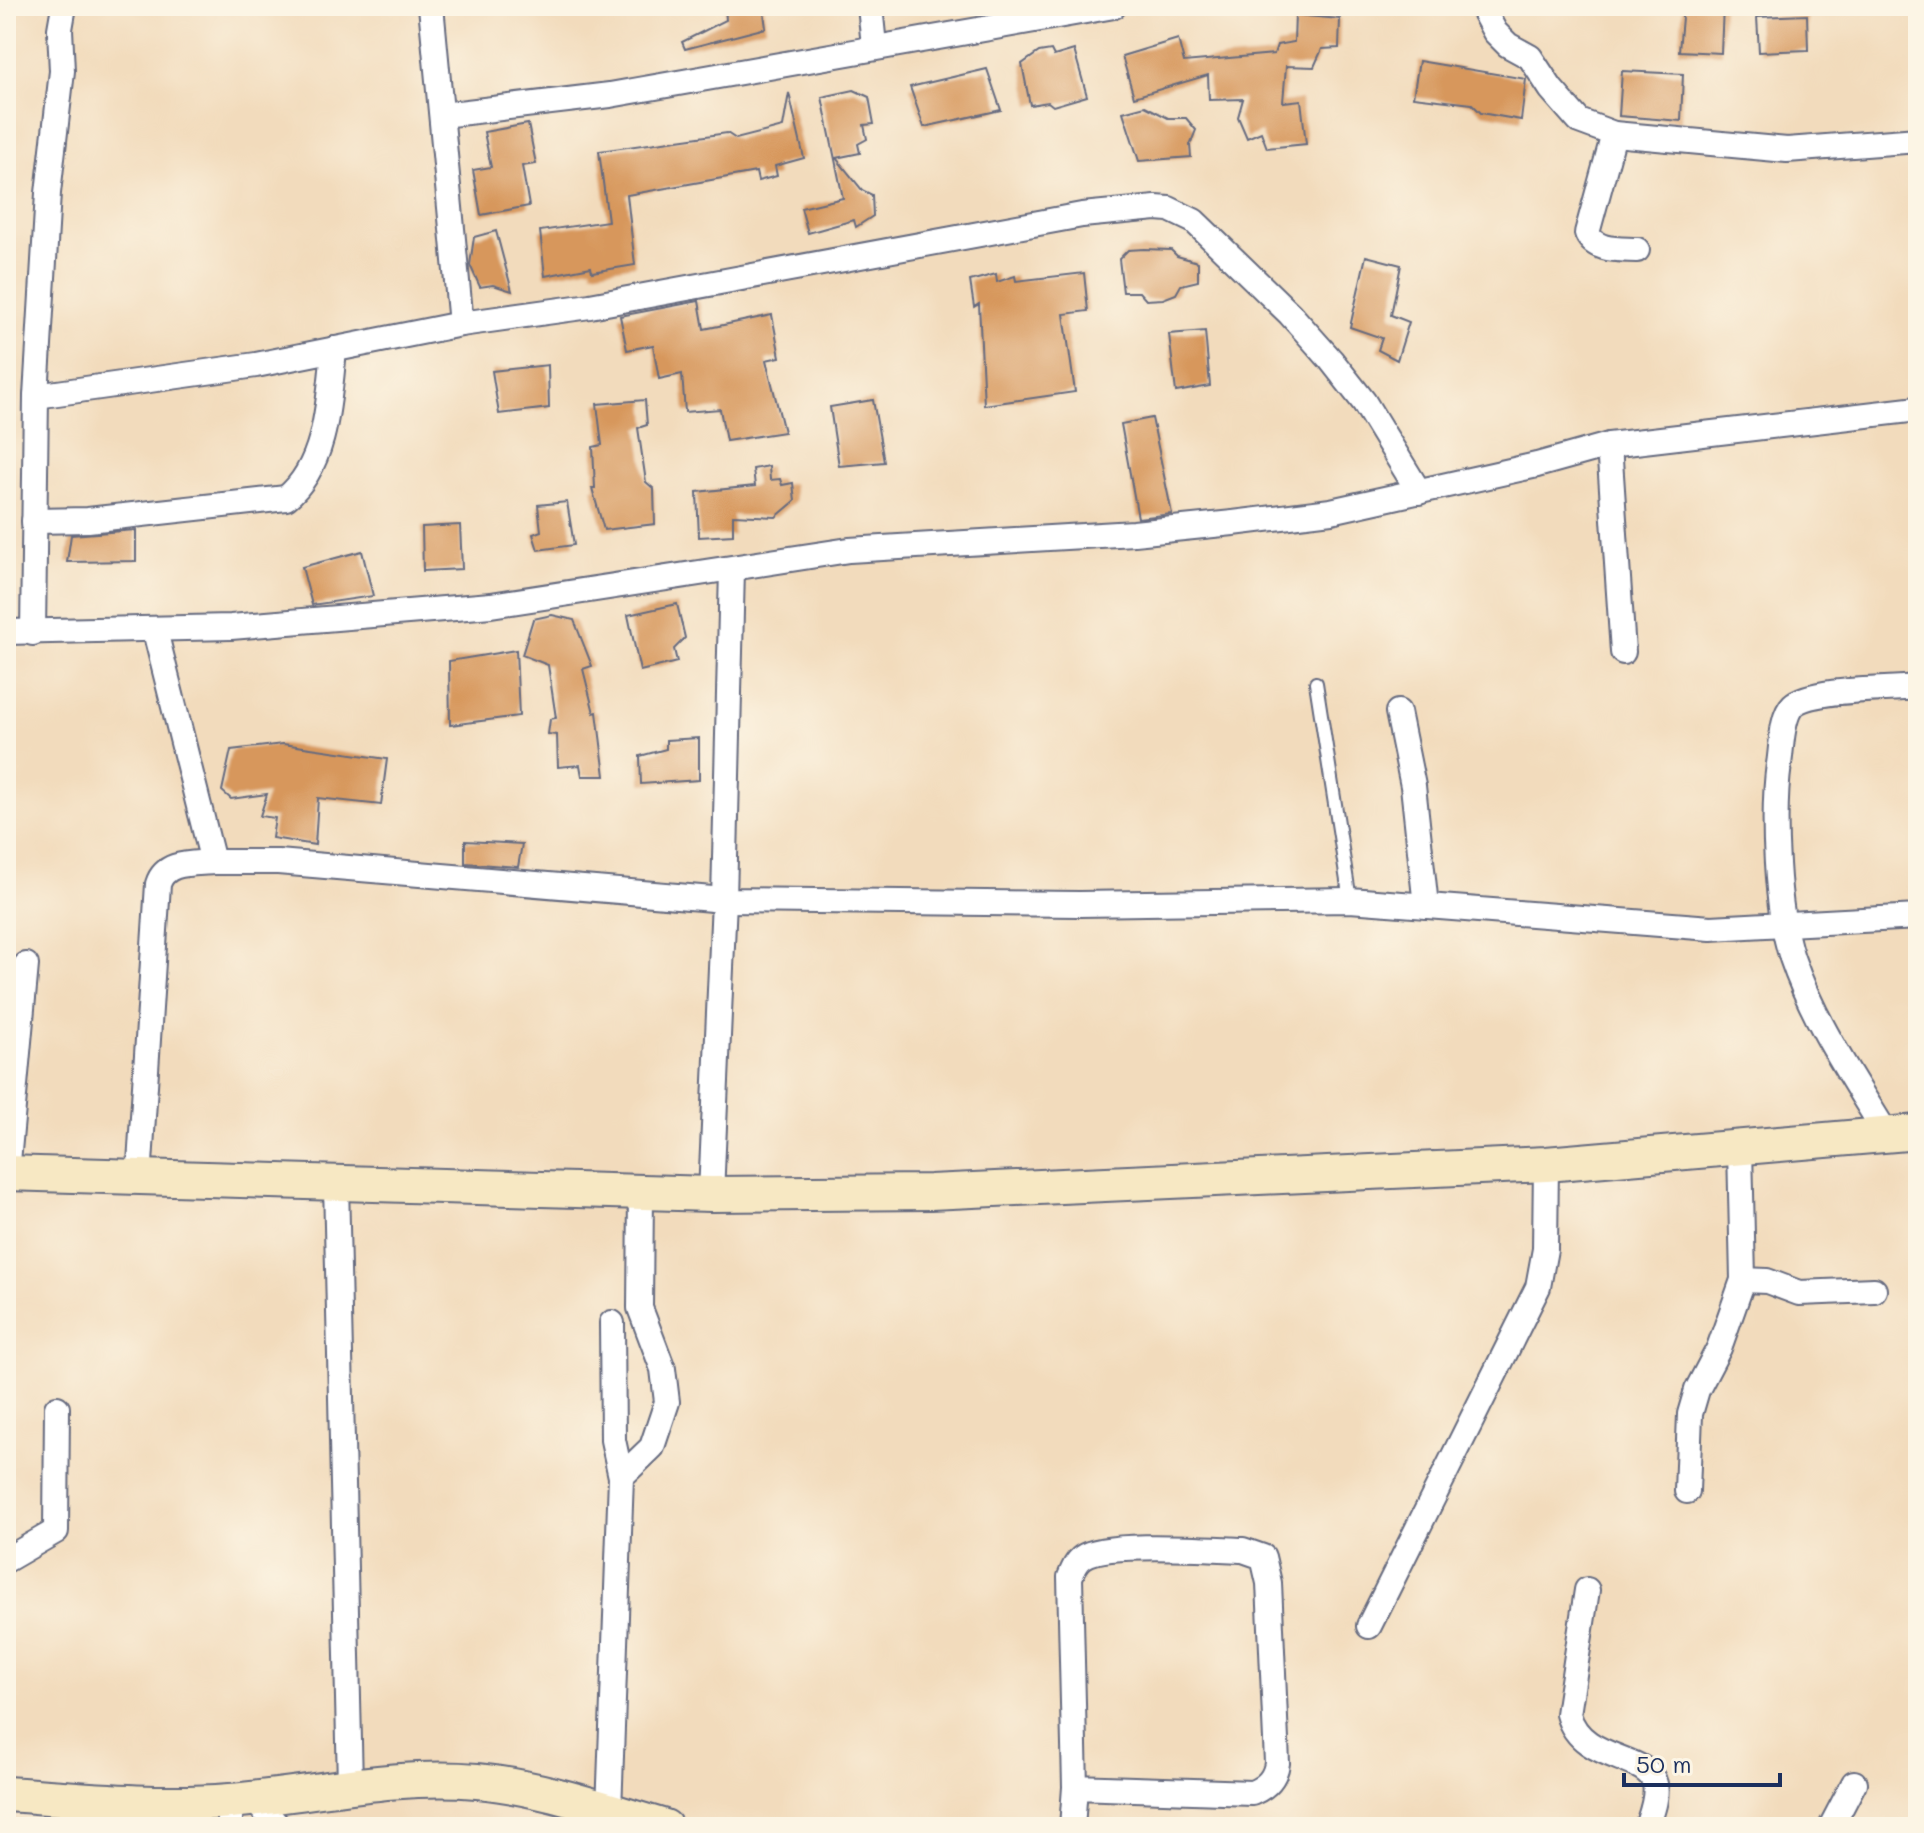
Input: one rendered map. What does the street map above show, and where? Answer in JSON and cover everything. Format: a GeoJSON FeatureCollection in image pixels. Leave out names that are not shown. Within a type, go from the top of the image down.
{"type":"FeatureCollection","features":[{"type":"Feature","properties":{"kind":"street"},"geometry":{"type":"LineString","coordinates":[[33,633],[36,396],[48,193],[62,71],[60,29],[64,6]]}},
{"type":"Feature","properties":{"kind":"street"},"geometry":{"type":"LineString","coordinates":[[431,6],[461,324]]}},
{"type":"Feature","properties":{"kind":"street"},"geometry":{"type":"LineString","coordinates":[[870,6],[874,46]]}},
{"type":"Feature","properties":{"kind":"street"},"geometry":{"type":"LineString","coordinates":[[442,115],[610,95],[1114,6]]}},
{"type":"Feature","properties":{"kind":"street"},"geometry":{"type":"LineString","coordinates":[[1481,6],[1495,32],[1508,45],[1530,57],[1551,89],[1579,121],[1614,134],[1787,150],[1918,140]]}},
{"type":"Feature","properties":{"kind":"street"},"geometry":{"type":"LineString","coordinates":[[1614,134],[1587,233],[1589,240],[1602,248],[1637,250]]}},
{"type":"Feature","properties":{"kind":"street"},"geometry":{"type":"LineString","coordinates":[[36,396],[147,382],[461,324],[590,306],[1082,215],[1169,209],[1194,221],[1321,348],[1364,402],[1419,492]]}},
{"type":"Feature","properties":{"kind":"street"},"geometry":{"type":"LineString","coordinates":[[34,521],[88,520],[286,498],[306,479],[314,462],[326,413],[334,349]]}},
{"type":"Feature","properties":{"kind":"street"},"geometry":{"type":"LineString","coordinates":[[6,632],[155,631],[491,605],[849,550],[1134,533],[1233,523],[1331,511],[1609,445],[1918,409]]}},
{"type":"Feature","properties":{"kind":"street"},"geometry":{"type":"LineString","coordinates":[[1609,445],[1623,652]]}},
{"type":"Feature","properties":{"kind":"street"},"geometry":{"type":"LineString","coordinates":[[711,1194],[724,900],[732,569]]}},
{"type":"Feature","properties":{"kind":"street"},"geometry":{"type":"LineString","coordinates":[[155,631],[213,862]]}},
{"type":"Feature","properties":{"kind":"street"},"geometry":{"type":"LineString","coordinates":[[26,965],[7,1173],[711,1194],[930,1192],[1546,1164],[1902,1134],[1812,1004],[1792,958],[1783,922],[1777,790],[1787,712],[1805,696],[1918,687]]}},
{"type":"Feature","properties":{"kind":"street"},"geometry":{"type":"LineString","coordinates":[[1398,712],[1413,786],[1426,906]]}},
{"type":"Feature","properties":{"kind":"street"},"geometry":{"type":"LineString","coordinates":[[139,1179],[158,884],[161,875],[170,867],[213,862],[278,862],[724,900],[1079,904],[1350,900],[1711,928],[1918,917]]}},
{"type":"Feature","properties":{"kind":"street"},"geometry":{"type":"LineString","coordinates":[[1687,1491],[1690,1414],[1697,1390],[1719,1348],[1743,1280],[1740,1148]]}},
{"type":"Feature","properties":{"kind":"street"},"geometry":{"type":"LineString","coordinates":[[1369,1626],[1538,1287],[1545,1249],[1546,1164]]}},
{"type":"Feature","properties":{"kind":"street"},"geometry":{"type":"LineString","coordinates":[[336,1183],[350,1784]]}},
{"type":"Feature","properties":{"kind":"street"},"geometry":{"type":"LineString","coordinates":[[621,1477],[652,1447],[667,1402],[663,1369],[640,1308],[641,1192]]}},
{"type":"Feature","properties":{"kind":"street"},"geometry":{"type":"LineString","coordinates":[[1743,1280],[1767,1281],[1799,1293],[1874,1290]]}},
{"type":"Feature","properties":{"kind":"street"},"geometry":{"type":"LineString","coordinates":[[609,1811],[621,1477],[613,1440],[612,1323]]}},
{"type":"Feature","properties":{"kind":"street"},"geometry":{"type":"LineString","coordinates":[[6,1560],[56,1531],[57,1408]]}},
{"type":"Feature","properties":{"kind":"street"},"geometry":{"type":"LineString","coordinates":[[1072,1827],[1075,1787],[1070,1577],[1074,1567],[1084,1557],[1109,1548],[1243,1550],[1263,1557],[1269,1583],[1277,1763],[1267,1785],[1252,1793],[1075,1787]]}},
{"type":"Feature","properties":{"kind":"street"},"geometry":{"type":"LineString","coordinates":[[1587,1590],[1568,1714],[1572,1730],[1590,1747],[1643,1768],[1655,1781],[1656,1796],[1647,1827]]}},
{"type":"Feature","properties":{"kind":"street"},"geometry":{"type":"LineString","coordinates":[[6,1794],[237,1809],[350,1784],[436,1780],[501,1784],[665,1827]]}},
{"type":"Feature","properties":{"kind":"street"},"geometry":{"type":"LineString","coordinates":[[1831,1827],[1854,1783]]}},
{"type":"Feature","properties":{"kind":"street"},"geometry":{"type":"LineString","coordinates":[[237,1809],[279,1827]]}},
{"type":"Feature","properties":{"kind":"lane"},"geometry":{"type":"LineString","coordinates":[[1316,683],[1350,900]]}},
{"type":"Feature","properties":{"kind":"building"},"geometry":{"type":"Polygon","coordinates":[[[725,6],[763,6],[766,28],[685,49],[682,42],[726,20],[725,6]]]}},
{"type":"Feature","properties":{"kind":"building"},"geometry":{"type":"Polygon","coordinates":[[[1683,6],[1723,6],[1721,53],[1679,51],[1683,6]]]}},
{"type":"Feature","properties":{"kind":"building"},"geometry":{"type":"Polygon","coordinates":[[[1295,15],[1340,19],[1339,48],[1322,49],[1314,67],[1286,66],[1283,102],[1301,100],[1306,144],[1267,148],[1261,132],[1247,138],[1238,117],[1243,99],[1209,100],[1208,75],[1134,97],[1122,56],[1178,39],[1184,62],[1274,54],[1277,45],[1294,42],[1295,15]]]}},
{"type":"Feature","properties":{"kind":"building"},"geometry":{"type":"Polygon","coordinates":[[[1807,15],[1808,50],[1759,52],[1757,17],[1807,15]]]}},
{"type":"Feature","properties":{"kind":"building"},"geometry":{"type":"Polygon","coordinates":[[[1051,50],[1054,56],[1074,50],[1087,96],[1053,106],[1048,102],[1030,105],[1022,64],[1039,52],[1051,50]]]}},
{"type":"Feature","properties":{"kind":"building"},"geometry":{"type":"Polygon","coordinates":[[[1419,61],[1526,79],[1521,120],[1481,113],[1472,104],[1413,97],[1419,61]]]}},
{"type":"Feature","properties":{"kind":"building"},"geometry":{"type":"Polygon","coordinates":[[[987,69],[1001,110],[924,127],[910,87],[987,69]]]}},
{"type":"Feature","properties":{"kind":"building"},"geometry":{"type":"Polygon","coordinates":[[[1622,71],[1683,74],[1681,121],[1619,116],[1622,71]]]}},
{"type":"Feature","properties":{"kind":"building"},"geometry":{"type":"Polygon","coordinates":[[[854,90],[869,97],[874,124],[864,125],[867,139],[858,144],[860,153],[836,158],[862,190],[872,195],[873,216],[856,227],[854,220],[808,233],[801,208],[843,198],[822,97],[854,90]]]}},
{"type":"Feature","properties":{"kind":"building"},"geometry":{"type":"Polygon","coordinates":[[[789,93],[804,158],[775,166],[777,176],[758,181],[756,172],[627,195],[635,265],[592,272],[591,267],[545,276],[540,231],[608,221],[599,151],[727,133],[736,139],[783,127],[789,93]]]}},
{"type":"Feature","properties":{"kind":"building"},"geometry":{"type":"Polygon","coordinates":[[[1145,106],[1168,118],[1186,118],[1196,130],[1190,145],[1191,157],[1139,161],[1123,112],[1145,106]]]}},
{"type":"Feature","properties":{"kind":"building"},"geometry":{"type":"Polygon","coordinates":[[[528,124],[536,164],[522,166],[529,206],[481,215],[473,170],[491,167],[484,132],[528,124]]]}},
{"type":"Feature","properties":{"kind":"building"},"geometry":{"type":"Polygon","coordinates":[[[496,231],[512,291],[493,285],[480,287],[470,265],[474,237],[496,231]]]}},
{"type":"Feature","properties":{"kind":"building"},"geometry":{"type":"Polygon","coordinates":[[[1128,250],[1171,250],[1177,256],[1198,262],[1198,281],[1181,285],[1176,294],[1163,299],[1146,300],[1139,292],[1123,292],[1119,259],[1128,250]]]}},
{"type":"Feature","properties":{"kind":"building"},"geometry":{"type":"Polygon","coordinates":[[[1366,256],[1401,265],[1391,315],[1409,322],[1397,360],[1378,350],[1382,338],[1350,327],[1366,256]]]}},
{"type":"Feature","properties":{"kind":"building"},"geometry":{"type":"Polygon","coordinates":[[[1084,273],[1088,311],[1064,314],[1075,392],[984,405],[979,304],[974,307],[970,281],[996,274],[997,282],[1015,276],[1016,281],[1084,273]]]}},
{"type":"Feature","properties":{"kind":"building"},"geometry":{"type":"Polygon","coordinates":[[[699,301],[704,329],[772,315],[780,357],[766,360],[784,432],[726,441],[720,409],[685,412],[682,374],[659,379],[653,345],[627,350],[620,316],[699,301]]]}},
{"type":"Feature","properties":{"kind":"building"},"geometry":{"type":"Polygon","coordinates":[[[1205,331],[1210,386],[1176,392],[1169,334],[1205,331]]]}},
{"type":"Feature","properties":{"kind":"building"},"geometry":{"type":"Polygon","coordinates":[[[548,365],[549,408],[499,414],[492,371],[548,365]]]}},
{"type":"Feature","properties":{"kind":"building"},"geometry":{"type":"Polygon","coordinates":[[[645,400],[647,425],[638,428],[646,482],[654,489],[655,524],[604,530],[592,488],[595,488],[593,447],[602,445],[597,404],[645,400]]]}},
{"type":"Feature","properties":{"kind":"building"},"geometry":{"type":"Polygon","coordinates":[[[873,400],[884,462],[839,466],[830,407],[873,400]]]}},
{"type":"Feature","properties":{"kind":"building"},"geometry":{"type":"Polygon","coordinates":[[[1152,418],[1172,514],[1138,518],[1121,424],[1152,418]]]}},
{"type":"Feature","properties":{"kind":"building"},"geometry":{"type":"Polygon","coordinates":[[[769,466],[770,480],[780,479],[782,485],[793,483],[795,501],[776,517],[733,515],[733,535],[699,537],[697,492],[755,486],[753,469],[769,466]]]}},
{"type":"Feature","properties":{"kind":"building"},"geometry":{"type":"Polygon","coordinates":[[[567,502],[574,545],[538,550],[533,534],[541,531],[538,505],[567,502]]]}},
{"type":"Feature","properties":{"kind":"building"},"geometry":{"type":"Polygon","coordinates":[[[460,525],[462,569],[423,571],[422,527],[460,525]]]}},
{"type":"Feature","properties":{"kind":"building"},"geometry":{"type":"Polygon","coordinates":[[[136,530],[136,561],[67,562],[71,535],[136,530]]]}},
{"type":"Feature","properties":{"kind":"building"},"geometry":{"type":"Polygon","coordinates":[[[362,551],[373,596],[312,605],[302,567],[362,551]]]}},
{"type":"Feature","properties":{"kind":"building"},"geometry":{"type":"Polygon","coordinates":[[[677,604],[685,638],[674,649],[677,662],[640,671],[628,615],[677,604]]]}},
{"type":"Feature","properties":{"kind":"building"},"geometry":{"type":"Polygon","coordinates":[[[552,615],[574,620],[592,666],[583,669],[594,713],[597,712],[605,776],[582,776],[580,765],[558,767],[557,735],[548,734],[550,719],[556,718],[548,665],[522,655],[533,619],[552,615]]]}},
{"type":"Feature","properties":{"kind":"building"},"geometry":{"type":"Polygon","coordinates":[[[516,650],[519,716],[450,725],[449,661],[516,650]]]}},
{"type":"Feature","properties":{"kind":"building"},"geometry":{"type":"Polygon","coordinates":[[[699,738],[699,780],[641,784],[640,756],[666,749],[666,740],[699,738]]]}},
{"type":"Feature","properties":{"kind":"building"},"geometry":{"type":"Polygon","coordinates":[[[283,744],[387,759],[381,805],[318,798],[315,845],[272,838],[275,818],[260,816],[267,794],[231,799],[222,791],[231,750],[283,744]]]}},
{"type":"Feature","properties":{"kind":"building"},"geometry":{"type":"Polygon","coordinates":[[[465,841],[522,844],[518,867],[465,863],[465,841]]]}}]}
